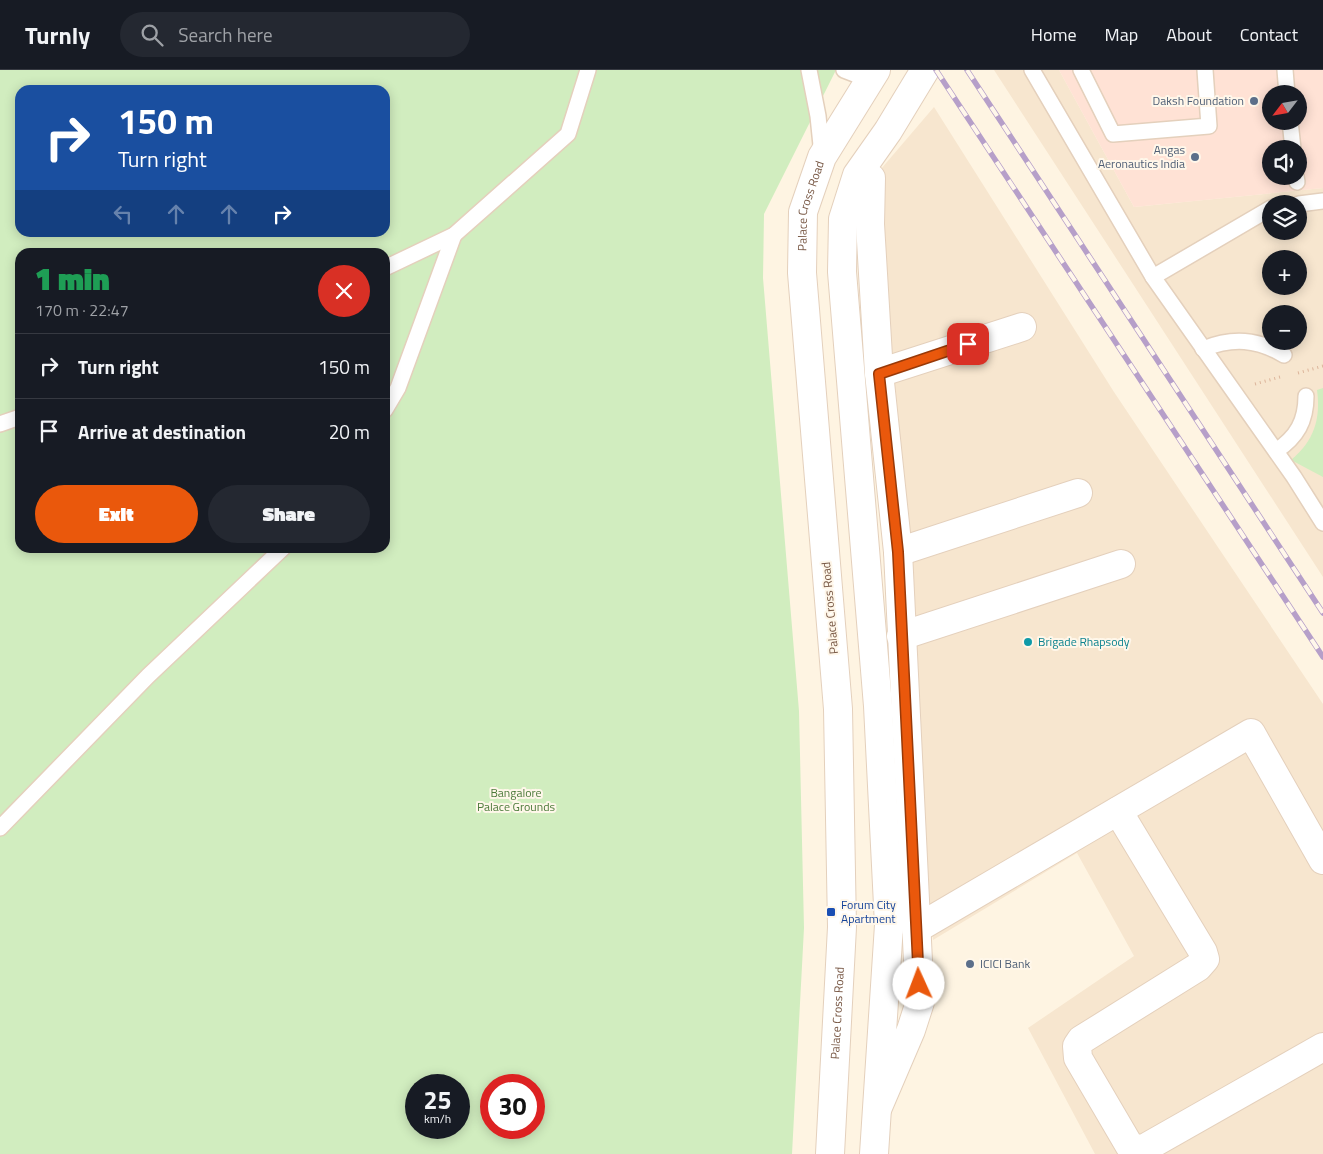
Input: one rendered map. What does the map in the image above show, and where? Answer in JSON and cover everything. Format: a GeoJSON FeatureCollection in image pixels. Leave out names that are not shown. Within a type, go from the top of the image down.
{"type":"FeatureCollection","features":[{"type":"Feature","properties":{"kind":"street"},"geometry":{"type":"LineString","coordinates":[[874,1154],[889,925],[878,706],[842,272],[843,219],[857,175],[888,131],[925,70]]}},
{"type":"Feature","properties":{"kind":"street","name":"Palace Cross Road"},"geometry":{"type":"LineString","coordinates":[[830,1154],[842,927],[838,709],[802,273],[804,212],[822,157],[873,75]]}},
{"type":"Feature","properties":{"kind":"street"},"geometry":{"type":"LineString","coordinates":[[873,75],[906,100]]}},
{"type":"Feature","properties":{"kind":"street"},"geometry":{"type":"LineString","coordinates":[[871,178],[870,224],[879,374],[898,552],[920,1002],[911,1030],[877,1111]]}},
{"type":"Feature","properties":{"kind":"street"},"geometry":{"type":"LineString","coordinates":[[879,374],[1022,327]]}},
{"type":"Feature","properties":{"kind":"street"},"geometry":{"type":"LineString","coordinates":[[898,552],[1078,493]]}},
{"type":"Feature","properties":{"kind":"street"},"geometry":{"type":"LineString","coordinates":[[902,636],[1121,564]]}},
{"type":"Feature","properties":{"kind":"street"},"geometry":{"type":"LineString","coordinates":[[916,929],[1251,733],[1323,860]]}},
{"type":"Feature","properties":{"kind":"street"},"geometry":{"type":"LineString","coordinates":[[1118,811],[1203,952],[1205,959],[1198,967],[1081,1040],[1077,1046],[1078,1058],[1129,1146],[1135,1149],[1145,1148],[1323,1047]]}},
{"type":"Feature","properties":{"kind":"lane"},"geometry":{"type":"LineString","coordinates":[[390,266],[454,235],[568,134],[588,70]]}},
{"type":"Feature","properties":{"kind":"lane"},"geometry":{"type":"LineString","coordinates":[[809,70],[818,116],[822,157]]}},
{"type":"Feature","properties":{"kind":"lane"},"geometry":{"type":"LineString","coordinates":[[844,70],[873,75]]}},
{"type":"Feature","properties":{"kind":"lane"},"geometry":{"type":"LineString","coordinates":[[1032,70],[1153,277],[1276,451],[1323,523]]}},
{"type":"Feature","properties":{"kind":"lane"},"geometry":{"type":"LineString","coordinates":[[1081,70],[1113,134],[1208,126],[1205,70]]}},
{"type":"Feature","properties":{"kind":"lane"},"geometry":{"type":"LineString","coordinates":[[1285,70],[1286,85]]}},
{"type":"Feature","properties":{"kind":"lane"},"geometry":{"type":"LineString","coordinates":[[1307,203],[1323,201]]}},
{"type":"Feature","properties":{"kind":"lane"},"geometry":{"type":"LineString","coordinates":[[1153,277],[1262,213]]}},
{"type":"Feature","properties":{"kind":"lane"},"geometry":{"type":"LineString","coordinates":[[390,402],[398,388],[454,235]]}},
{"type":"Feature","properties":{"kind":"lane"},"geometry":{"type":"LineString","coordinates":[[1203,349],[1220,342],[1236,340],[1269,346],[1284,355]]}},
{"type":"Feature","properties":{"kind":"lane"},"geometry":{"type":"LineString","coordinates":[[1276,451],[1289,442],[1298,431],[1306,408],[1306,396]]}},
{"type":"Feature","properties":{"kind":"lane"},"geometry":{"type":"LineString","coordinates":[[0,424],[15,419]]}},
{"type":"Feature","properties":{"kind":"lane"},"geometry":{"type":"LineString","coordinates":[[0,828],[148,676],[278,553]]}},
{"type":"Feature","properties":{"kind":"shaded area"},"geometry":{"type":"Polygon","coordinates":[[[994,70],[1059,70],[1134,207],[1323,188],[1323,577],[994,70]]]}},
{"type":"Feature","properties":{"kind":"shaded area"},"geometry":{"type":"Polygon","coordinates":[[[1059,70],[1323,70],[1323,188],[1134,207],[1059,70]]]}},
{"type":"Feature","properties":{"kind":"shaded area"},"geometry":{"type":"Polygon","coordinates":[[[934,107],[1114,392],[1323,704],[1323,1154],[1095,1154],[1028,1028],[1134,956],[1077,853],[933,940],[875,176],[934,107]]]}},
{"type":"Feature","properties":{"kind":"green space","name":"Bangalore Palace Grounds"},"geometry":{"type":"Polygon","coordinates":[[[0,70],[836,70],[764,214],[763,278],[799,711],[804,928],[792,1154],[0,1154],[0,70]]]}},
{"type":"Feature","properties":{"kind":"green space"},"geometry":{"type":"Polygon","coordinates":[[[1323,388],[1323,477],[1291,460],[1305,445],[1314,429],[1318,410],[1317,390],[1323,388]]]}},
{"type":"Feature","properties":{"kind":"railway"},"geometry":{"type":"LineString","coordinates":[[936,70],[1323,657]]}},
{"type":"Feature","properties":{"kind":"railway"},"geometry":{"type":"LineString","coordinates":[[967,70],[1323,613]]}},
{"type":"Feature","properties":{"kind":"place","name":"Daksh Foundation"},"geometry":{"type":"Point","coordinates":[1254,101]}},
{"type":"Feature","properties":{"kind":"place","name":"Angas Aeronautics India"},"geometry":{"type":"Point","coordinates":[1195,157]}},
{"type":"Feature","properties":{"kind":"place","name":"Brigade Rhapsody"},"geometry":{"type":"Point","coordinates":[1028,642]}},
{"type":"Feature","properties":{"kind":"place","name":"Forum City Apartment"},"geometry":{"type":"Point","coordinates":[831,912]}},
{"type":"Feature","properties":{"kind":"place","name":"ICICI Bank"},"geometry":{"type":"Point","coordinates":[970,964]}},
{"type":"Feature","properties":{"kind":"route"},"geometry":{"type":"LineString","coordinates":[[919,984],[898,552],[879,374],[968,344]]}}]}
